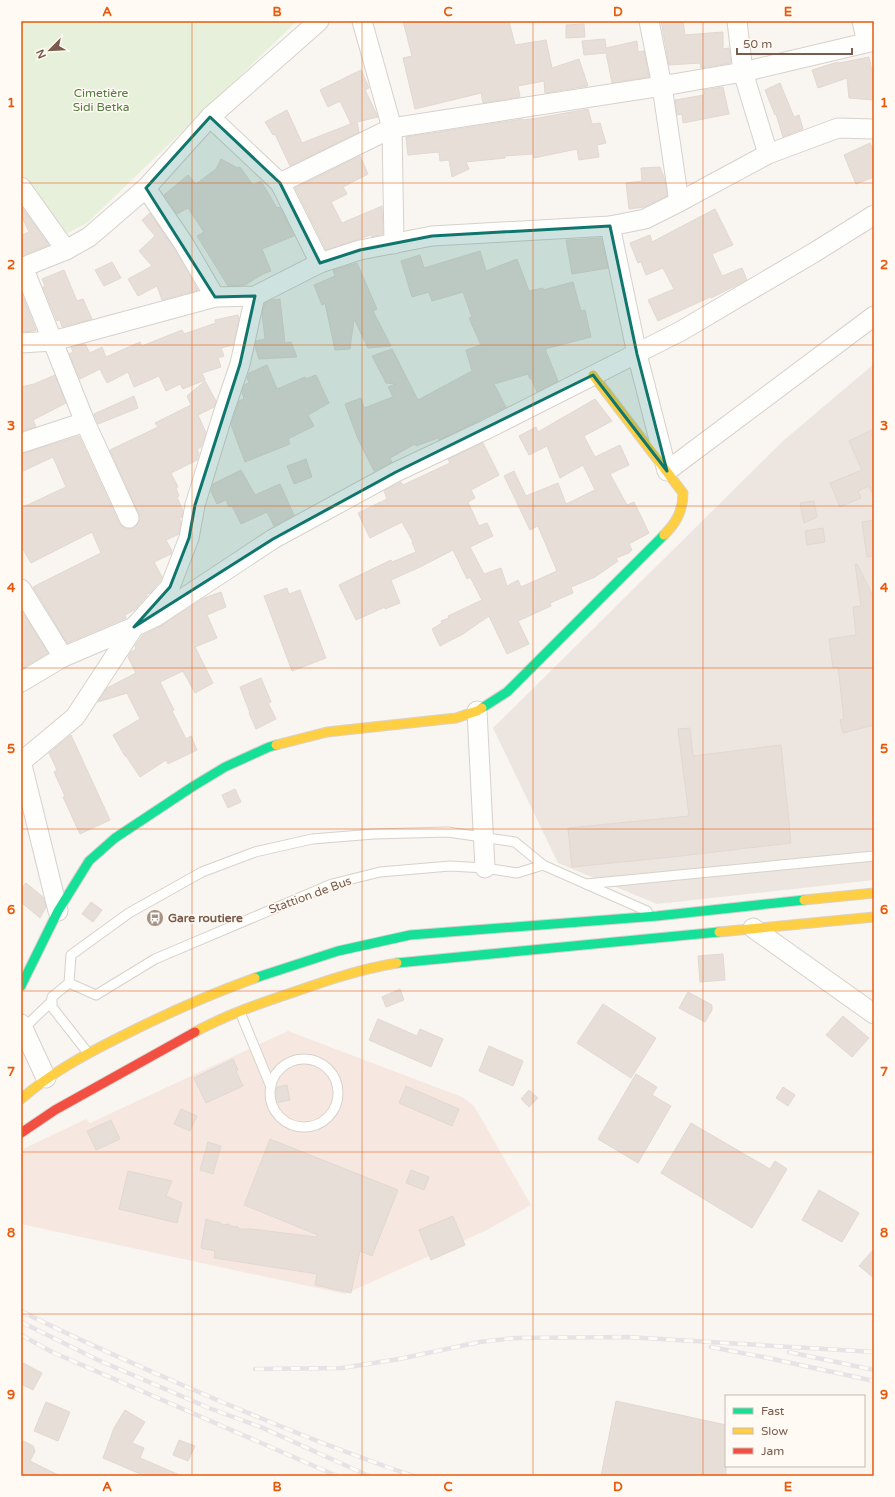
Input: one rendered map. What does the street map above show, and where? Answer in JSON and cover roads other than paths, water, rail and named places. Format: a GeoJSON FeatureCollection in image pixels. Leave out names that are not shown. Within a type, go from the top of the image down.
{"type":"FeatureCollection","features":[{"type":"Feature","properties":{"kind":"main road"},"geometry":{"type":"LineString","coordinates":[[21,986],[58,911],[89,861],[102,849],[139,822],[225,767],[269,748],[327,732],[435,721],[456,718],[477,711],[507,692],[670,529],[681,512],[683,493],[594,375]]}},
{"type":"Feature","properties":{"kind":"main road"},"geometry":{"type":"LineString","coordinates":[[21,1133],[105,1078],[202,1028],[240,1012],[342,975],[373,967],[411,961],[751,917],[874,894]]}},
{"type":"Feature","properties":{"kind":"main road"},"geometry":{"type":"LineString","coordinates":[[21,1099],[42,1081],[188,1004],[303,960],[359,945],[410,935],[657,916],[874,917]]}},
{"type":"Feature","properties":{"kind":"main road"},"geometry":{"type":"LineString","coordinates":[[42,1081],[43,1099],[55,1110]]}},
{"type":"Feature","properties":{"kind":"street"},"geometry":{"type":"LineString","coordinates":[[129,518],[86,422],[22,268],[66,250],[89,237],[146,188],[210,117],[319,21]]}},
{"type":"Feature","properties":{"kind":"street"},"geometry":{"type":"LineString","coordinates":[[362,21],[392,128],[394,244]]}},
{"type":"Feature","properties":{"kind":"street"},"geometry":{"type":"LineString","coordinates":[[649,21],[662,86],[679,202]]}},
{"type":"Feature","properties":{"kind":"street"},"geometry":{"type":"LineString","coordinates":[[737,21],[743,72],[768,154]]}},
{"type":"Feature","properties":{"kind":"street"},"geometry":{"type":"LineString","coordinates":[[280,183],[392,128],[743,72],[870,42],[862,21]]}},
{"type":"Feature","properties":{"kind":"street"},"geometry":{"type":"LineString","coordinates":[[210,117],[280,183],[320,263]]}},
{"type":"Feature","properties":{"kind":"street"},"geometry":{"type":"LineString","coordinates":[[21,343],[53,341],[215,297],[255,296],[320,263],[360,250],[432,236],[610,226],[645,219],[768,154],[838,128],[874,129]]}},
{"type":"Feature","properties":{"kind":"street"},"geometry":{"type":"LineString","coordinates":[[21,187],[66,250]]}},
{"type":"Feature","properties":{"kind":"street"},"geometry":{"type":"LineString","coordinates":[[146,188],[184,244],[215,297]]}},
{"type":"Feature","properties":{"kind":"street"},"geometry":{"type":"LineString","coordinates":[[21,682],[63,656],[155,617],[273,539],[396,472],[487,429],[681,331],[815,252],[874,215]]}},
{"type":"Feature","properties":{"kind":"street"},"geometry":{"type":"LineString","coordinates":[[610,226],[637,354],[667,471],[874,316]]}},
{"type":"Feature","properties":{"kind":"street"},"geometry":{"type":"LineString","coordinates":[[58,911],[21,762],[75,717],[134,627],[170,587],[189,538],[195,505],[240,364],[255,296]]}},
{"type":"Feature","properties":{"kind":"street"},"geometry":{"type":"LineString","coordinates":[[21,443],[86,422]]}},
{"type":"Feature","properties":{"kind":"street"},"geometry":{"type":"LineString","coordinates":[[21,589],[63,656]]}},
{"type":"Feature","properties":{"kind":"street"},"geometry":{"type":"LineString","coordinates":[[477,711],[485,868]]}},
{"type":"Feature","properties":{"kind":"street"},"geometry":{"type":"LineString","coordinates":[[751,917],[874,1014]]}},
{"type":"Feature","properties":{"kind":"street"},"geometry":{"type":"LineString","coordinates":[[22,1028],[42,1081]]}},
{"type":"Feature","properties":{"kind":"lane"},"geometry":{"type":"LineString","coordinates":[[22,1028],[51,1002],[52,997],[69,983],[71,955],[129,913],[202,872],[255,852],[312,838],[374,834],[448,832],[515,842],[543,864],[657,916]]}},
{"type":"Feature","properties":{"kind":"lane"},"geometry":{"type":"LineString","coordinates":[[585,884],[874,856]]}},
{"type":"Feature","properties":{"kind":"lane","name":"Stattion de Bus"},"geometry":{"type":"LineString","coordinates":[[69,983],[96,995],[155,958],[332,884],[380,872],[450,866],[485,868],[517,873],[543,864]]}},
{"type":"Feature","properties":{"kind":"lane"},"geometry":{"type":"LineString","coordinates":[[51,1002],[54,1010],[91,1055]]}},
{"type":"Feature","properties":{"kind":"lane"},"geometry":{"type":"LineString","coordinates":[[240,1012],[271,1087],[270,1098],[274,1109],[281,1117],[290,1124],[301,1127],[312,1126],[331,1114],[336,1104],[338,1093],[336,1082],[331,1072],[323,1064],[313,1060],[302,1059],[291,1061],[281,1067],[275,1076],[271,1087]]}},
{"type":"Feature","properties":{"kind":"railway"},"geometry":{"type":"LineString","coordinates":[[21,1311],[92,1345],[226,1404],[318,1441],[413,1476]]}},
{"type":"Feature","properties":{"kind":"railway"},"geometry":{"type":"LineString","coordinates":[[21,1322],[98,1360],[209,1408],[263,1428],[369,1476]]}},
{"type":"Feature","properties":{"kind":"railway"},"geometry":{"type":"LineString","coordinates":[[21,1335],[52,1352],[337,1476]]}},
{"type":"Feature","properties":{"kind":"railway"},"geometry":{"type":"LineString","coordinates":[[255,1369],[342,1368],[399,1359],[480,1342],[515,1338],[627,1337],[874,1352]]}},
{"type":"Feature","properties":{"kind":"railway"},"geometry":{"type":"LineString","coordinates":[[711,1347],[874,1381]]}},
{"type":"Feature","properties":{"kind":"railway"},"geometry":{"type":"LineString","coordinates":[[789,1352],[874,1370]]}},
{"type":"Feature","properties":{"kind":"place","name":"Gare routiere"},"geometry":{"type":"Point","coordinates":[155,918]}},
{"type":"Feature","properties":{"kind":"park label","name":"Cimetière Sidi Betka"},"geometry":{"type":"Point","coordinates":[101,100]}}]}
